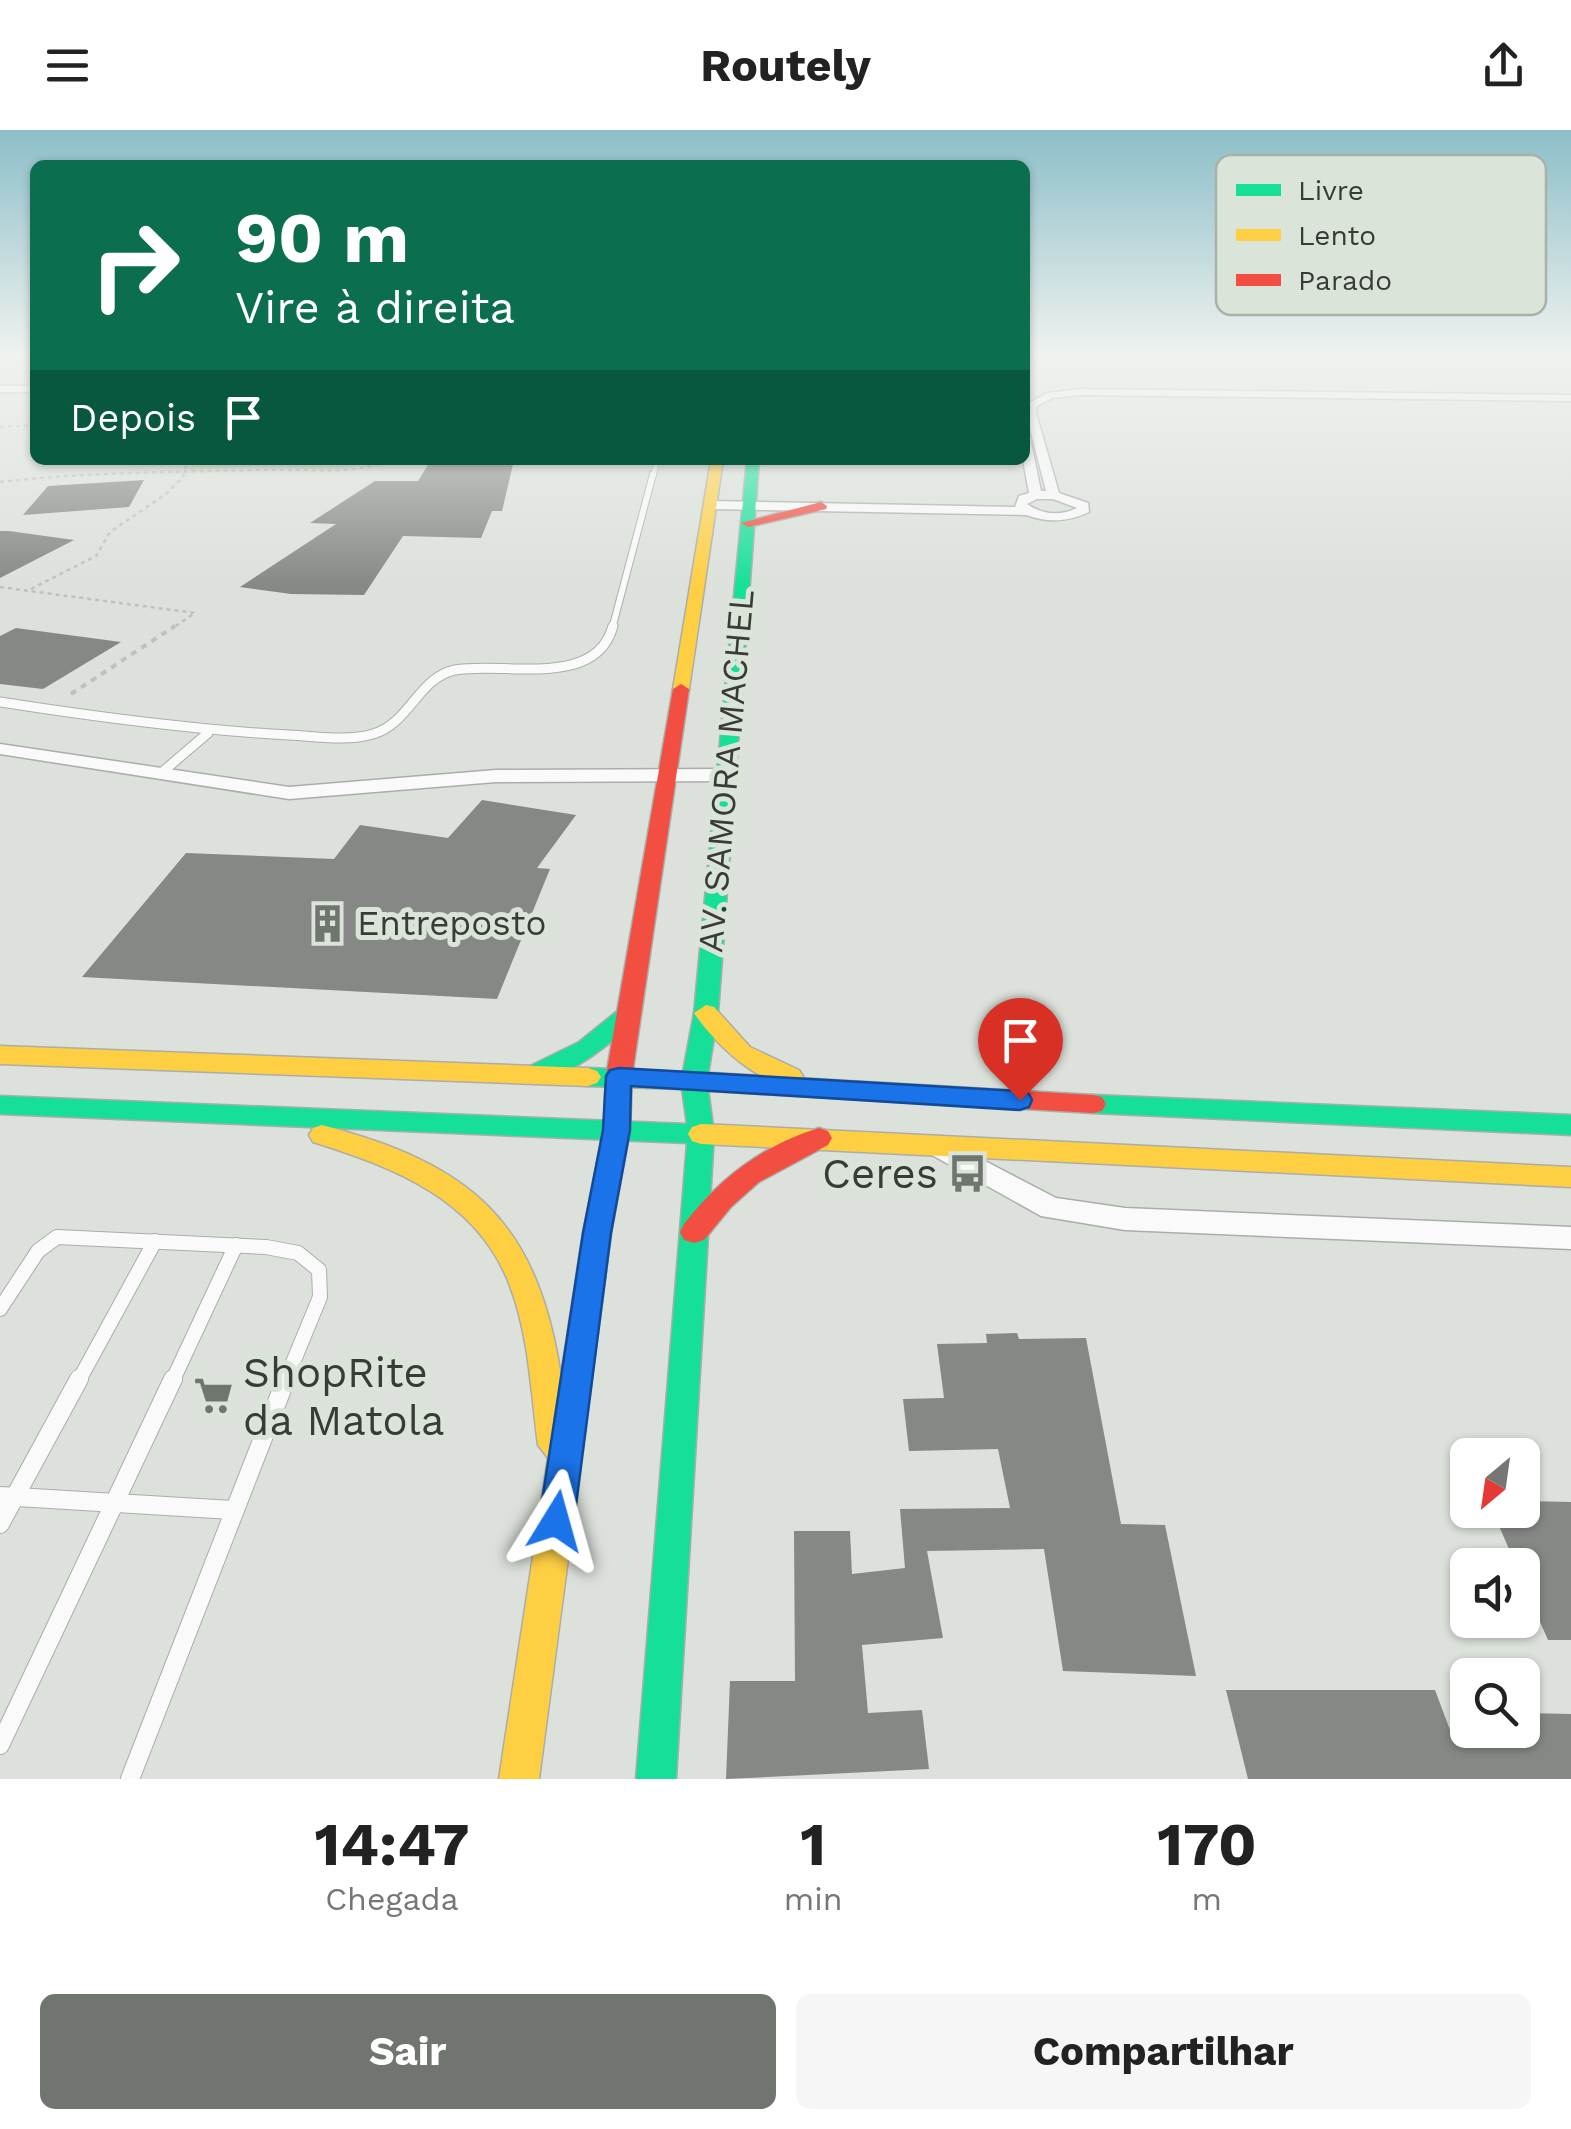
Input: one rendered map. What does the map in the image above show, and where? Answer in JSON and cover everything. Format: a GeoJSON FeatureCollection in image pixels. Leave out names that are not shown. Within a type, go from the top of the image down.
{"type":"FeatureCollection","features":[{"type":"Feature","properties":{"kind":"main road","name":"AV. SAMORA MACHEL"},"geometry":{"type":"LineString","coordinates":[[518,1779],[597,1233],[616,1130],[619,1076],[715,465]]}},
{"type":"Feature","properties":{"kind":"main road","name":"AV. SAMORA MACHEL"},"geometry":{"type":"LineString","coordinates":[[656,1779],[701,1134],[694,1081],[706,1013],[749,492]]}},
{"type":"Feature","properties":{"kind":"main road"},"geometry":{"type":"LineString","coordinates":[[749,492],[810,501]]}},
{"type":"Feature","properties":{"kind":"main road"},"geometry":{"type":"LineString","coordinates":[[749,492],[810,501]]}},
{"type":"Feature","properties":{"kind":"main road"},"geometry":{"type":"LineString","coordinates":[[706,1013],[727,1044],[744,1059],[839,1089]]}},
{"type":"Feature","properties":{"kind":"main road"},"geometry":{"type":"LineString","coordinates":[[536,1074],[588,1048],[629,1014]]}},
{"type":"Feature","properties":{"kind":"main road"},"geometry":{"type":"LineString","coordinates":[[0,1055],[619,1076],[1571,1126]]}},
{"type":"Feature","properties":{"kind":"main road"},"geometry":{"type":"LineString","coordinates":[[0,1105],[819,1138],[1571,1177]]}},
{"type":"Feature","properties":{"kind":"main road"},"geometry":{"type":"LineString","coordinates":[[126,1111],[328,1136],[366,1146],[405,1161],[472,1208],[510,1250],[525,1284],[562,1484]]}},
{"type":"Feature","properties":{"kind":"main road"},"geometry":{"type":"LineString","coordinates":[[694,1233],[722,1192],[744,1173],[819,1138]]}},
{"type":"Feature","properties":{"kind":"street"},"geometry":{"type":"LineString","coordinates":[[1037,433],[1053,494]]}},
{"type":"Feature","properties":{"kind":"street"},"geometry":{"type":"LineString","coordinates":[[1026,465],[1028,502]]}},
{"type":"Feature","properties":{"kind":"street"},"geometry":{"type":"LineString","coordinates":[[711,500],[749,492]]}},
{"type":"Feature","properties":{"kind":"street"},"geometry":{"type":"LineString","coordinates":[[810,501],[1028,502],[1053,494],[1082,503],[1084,510],[1060,517],[1028,502],[810,501]]}},
{"type":"Feature","properties":{"kind":"street"},"geometry":{"type":"LineString","coordinates":[[0,750],[289,793],[496,776],[726,775]]}},
{"type":"Feature","properties":{"kind":"street"},"geometry":{"type":"LineString","coordinates":[[933,1144],[1050,1208],[1124,1219],[1571,1238]]}},
{"type":"Feature","properties":{"kind":"lane"},"geometry":{"type":"LineString","coordinates":[[0,702],[208,733],[372,735],[395,725],[449,671],[553,668],[579,662],[602,650],[610,638],[656,465]]}},
{"type":"Feature","properties":{"kind":"lane"},"geometry":{"type":"LineString","coordinates":[[160,774],[208,733]]}},
{"type":"Feature","properties":{"kind":"lane"},"geometry":{"type":"LineString","coordinates":[[0,1310],[38,1251],[57,1237],[236,1245],[298,1253],[318,1270],[320,1296],[232,1510],[130,1779]]}},
{"type":"Feature","properties":{"kind":"lane"},"geometry":{"type":"LineString","coordinates":[[0,1524],[7,1497],[155,1241]]}},
{"type":"Feature","properties":{"kind":"lane"},"geometry":{"type":"LineString","coordinates":[[0,1746],[236,1245]]}},
{"type":"Feature","properties":{"kind":"lane"},"geometry":{"type":"LineString","coordinates":[[7,1497],[232,1510]]}},
{"type":"Feature","properties":{"kind":"path"},"geometry":{"type":"LineString","coordinates":[[28,591],[96,556],[110,532],[166,494],[184,474],[187,465]]}},
{"type":"Feature","properties":{"kind":"path"},"geometry":{"type":"LineString","coordinates":[[0,482],[69,474],[283,469],[333,472],[378,465]]}},
{"type":"Feature","properties":{"kind":"path"},"geometry":{"type":"LineString","coordinates":[[0,587],[195,613],[47,709]]}},
{"type":"Feature","properties":{"kind":"green space"},"geometry":{"type":"Polygon","coordinates":[[[192,465],[360,465],[337,470],[190,470],[192,465]]]}},
{"type":"Feature","properties":{"kind":"building"},"geometry":{"type":"Polygon","coordinates":[[[428,465],[513,465],[502,511],[492,511],[481,538],[403,536],[364,595],[291,594],[240,587],[336,524],[310,523],[375,481],[418,481],[428,465]]]}},
{"type":"Feature","properties":{"kind":"building"},"geometry":{"type":"Polygon","coordinates":[[[144,480],[129,507],[23,515],[48,486],[144,480]]]}},
{"type":"Feature","properties":{"kind":"building"},"geometry":{"type":"Polygon","coordinates":[[[0,531],[9,531],[74,540],[0,578],[0,531]]]}},
{"type":"Feature","properties":{"kind":"building"},"geometry":{"type":"Polygon","coordinates":[[[16,628],[121,642],[43,689],[0,684],[0,636],[16,628]]]}},
{"type":"Feature","properties":{"kind":"building","name":"Entreposto"},"geometry":{"type":"Polygon","coordinates":[[[482,800],[576,815],[537,868],[550,869],[497,999],[82,977],[186,853],[334,859],[360,825],[448,838],[482,800]]]}},
{"type":"Feature","properties":{"kind":"building"},"geometry":{"type":"Polygon","coordinates":[[[1017,1333],[1019,1339],[1086,1338],[1121,1524],[1165,1525],[1196,1676],[1063,1671],[1044,1549],[927,1551],[943,1638],[862,1645],[868,1713],[922,1710],[929,1769],[726,1779],[730,1681],[795,1681],[794,1531],[850,1531],[852,1574],[905,1568],[900,1509],[1010,1508],[998,1449],[909,1451],[903,1399],[944,1398],[937,1344],[987,1343],[986,1334],[1017,1333]]]}},
{"type":"Feature","properties":{"kind":"building"},"geometry":{"type":"Polygon","coordinates":[[[1540,1501],[1571,1502],[1571,1640],[1548,1640],[1540,1622],[1540,1548],[1509,1548],[1500,1528],[1540,1528],[1540,1501]]]}},
{"type":"Feature","properties":{"kind":"building"},"geometry":{"type":"Polygon","coordinates":[[[1226,1690],[1435,1690],[1450,1730],[1450,1748],[1540,1748],[1540,1713],[1571,1714],[1571,1779],[1248,1779],[1226,1690]]]}},
{"type":"Feature","properties":{"kind":"traffic: fast"},"geometry":{"type":"LineString","coordinates":[[694,1081],[706,1013],[753,465]]}},
{"type":"Feature","properties":{"kind":"traffic: fast"},"geometry":{"type":"LineString","coordinates":[[539,1072],[588,1048],[629,1014]]}},
{"type":"Feature","properties":{"kind":"traffic: fast"},"geometry":{"type":"LineString","coordinates":[[588,1077],[694,1081],[701,1134],[656,1779]]}},
{"type":"Feature","properties":{"kind":"traffic: fast"},"geometry":{"type":"LineString","coordinates":[[1093,1104],[1571,1125]]}},
{"type":"Feature","properties":{"kind":"traffic: fast"},"geometry":{"type":"LineString","coordinates":[[0,1105],[701,1134]]}},
{"type":"Feature","properties":{"kind":"traffic: slow"},"geometry":{"type":"LineString","coordinates":[[681,689],[716,465]]}},
{"type":"Feature","properties":{"kind":"traffic: slow"},"geometry":{"type":"LineString","coordinates":[[706,1013],[741,1053],[790,1076]]}},
{"type":"Feature","properties":{"kind":"traffic: slow"},"geometry":{"type":"LineString","coordinates":[[0,1055],[588,1077]]}},
{"type":"Feature","properties":{"kind":"traffic: slow"},"geometry":{"type":"LineString","coordinates":[[519,1779],[597,1233],[617,1130],[619,1076]]}},
{"type":"Feature","properties":{"kind":"traffic: slow"},"geometry":{"type":"LineString","coordinates":[[701,1134],[1571,1177]]}},
{"type":"Feature","properties":{"kind":"traffic: slow"},"geometry":{"type":"LineString","coordinates":[[322,1135],[354,1143],[415,1168],[470,1204],[492,1228],[511,1254],[531,1304],[555,1445]]}},
{"type":"Feature","properties":{"kind":"traffic: jam"},"geometry":{"type":"LineString","coordinates":[[748,523],[821,506]]}},
{"type":"Feature","properties":{"kind":"traffic: jam"},"geometry":{"type":"LineString","coordinates":[[619,1076],[681,689]]}},
{"type":"Feature","properties":{"kind":"traffic: jam"},"geometry":{"type":"LineString","coordinates":[[694,1081],[1093,1104]]}},
{"type":"Feature","properties":{"kind":"traffic: jam"},"geometry":{"type":"LineString","coordinates":[[694,1232],[721,1199],[749,1175],[819,1138]]}},
{"type":"Feature","properties":{"kind":"place","name":"Entreposto"},"geometry":{"type":"Point","coordinates":[327,923]}},
{"type":"Feature","properties":{"kind":"place","name":"Ceres"},"geometry":{"type":"Point","coordinates":[968,1173]}},
{"type":"Feature","properties":{"kind":"place","name":"ShopRite da Matola"},"geometry":{"type":"Point","coordinates":[213,1396]}},
{"type":"Feature","properties":{"kind":"route"},"geometry":{"type":"LineString","coordinates":[[556,1521],[597,1233],[616,1130],[619,1076],[1020,1100]]}}]}
